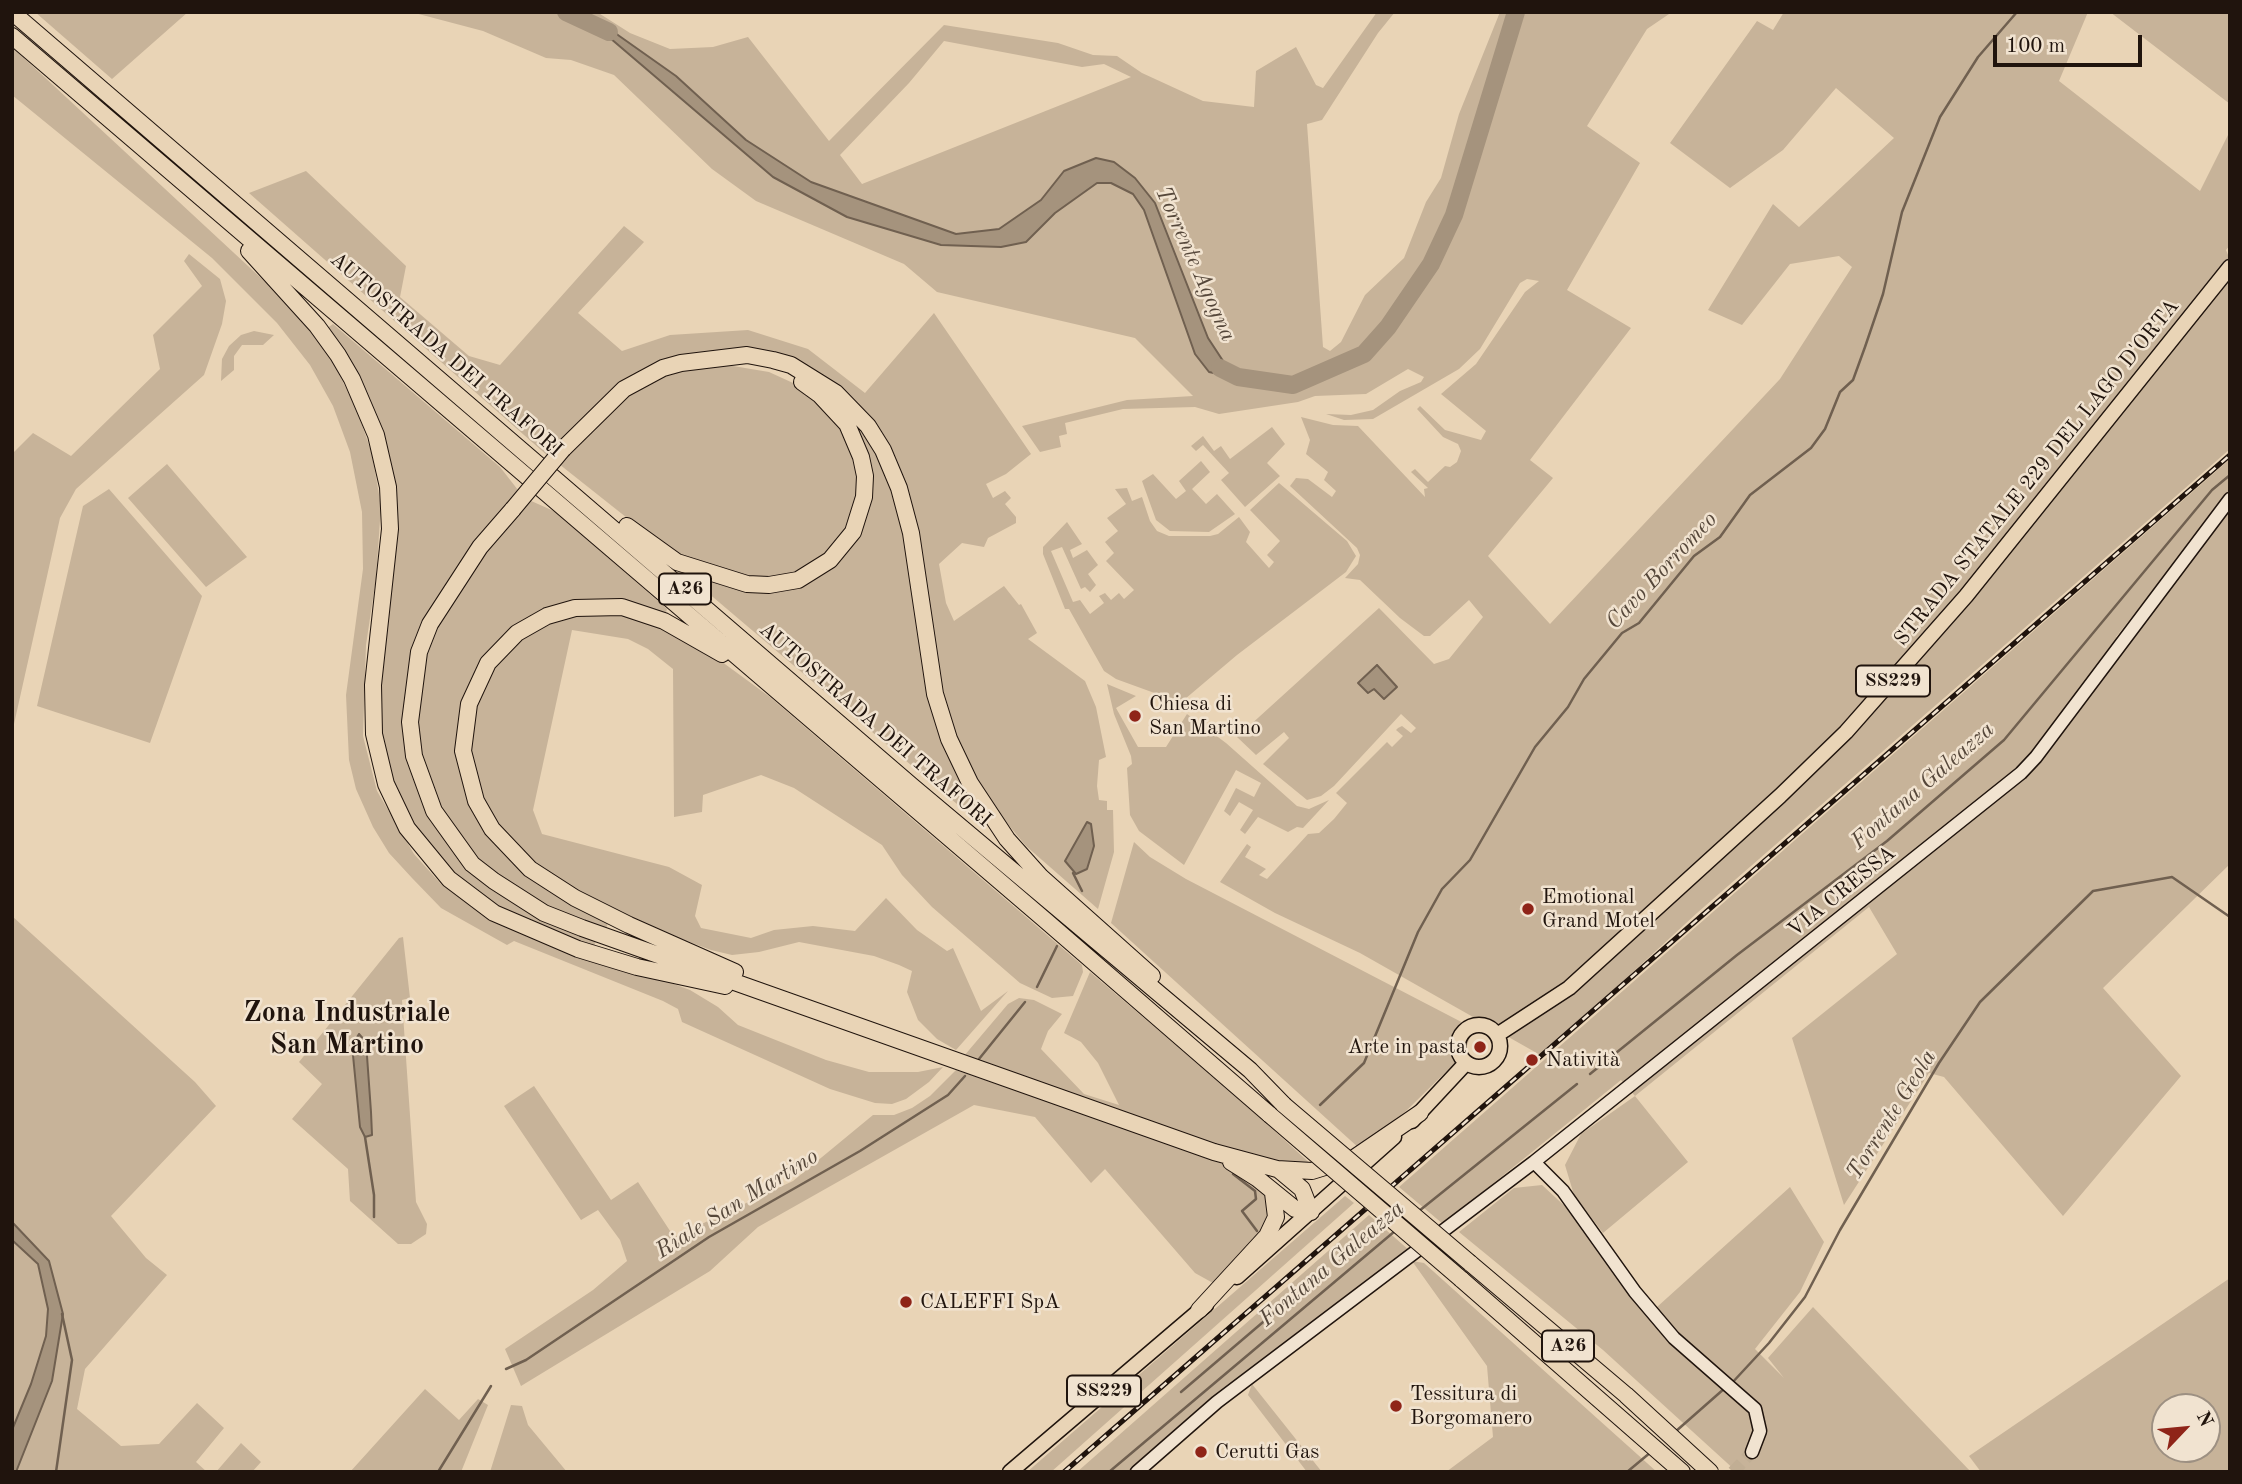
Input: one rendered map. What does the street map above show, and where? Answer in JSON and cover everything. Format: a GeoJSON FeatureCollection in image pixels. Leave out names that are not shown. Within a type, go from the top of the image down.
{"type":"FeatureCollection","features":[{"type":"Feature","properties":{"kind":"highway","name":"AUTOSTRADA DEI TRAFORI"},"geometry":{"type":"LineString","coordinates":[[12,12],[554,475],[902,777],[1250,1070],[1284,1105],[1710,1472]]}},
{"type":"Feature","properties":{"kind":"highway","name":"AUTOSTRADA DEI TRAFORI"},"geometry":{"type":"LineString","coordinates":[[12,36],[894,791],[1682,1472]]}},
{"type":"Feature","properties":{"kind":"highway"},"geometry":{"type":"LineString","coordinates":[[75,91],[235,237],[281,284],[338,355],[364,406],[376,435],[390,508],[385,586],[373,685],[374,734],[386,784],[419,846],[449,879],[472,898],[526,928],[637,967],[787,1000]]}},
{"type":"Feature","properties":{"kind":"highway"},"geometry":{"type":"LineString","coordinates":[[1250,1070],[1137,961],[1041,877],[1007,839],[970,783],[949,739],[935,694],[911,533],[892,470],[868,426],[836,393],[791,365],[747,355],[716,358],[681,363],[637,380],[607,402],[563,449],[450,590],[419,652],[412,687],[411,733],[423,786],[438,817],[472,864],[544,912],[1214,1152],[1277,1168],[1312,1171],[1354,1158],[1420,1113]]}},
{"type":"Feature","properties":{"kind":"highway"},"geometry":{"type":"LineString","coordinates":[[554,475],[583,492],[677,562],[710,574],[747,584],[777,584],[798,580],[830,560],[853,532],[864,497],[861,457],[847,424],[820,395],[786,373],[761,365],[716,358]]}},
{"type":"Feature","properties":{"kind":"highway"},"geometry":{"type":"LineString","coordinates":[[787,1000],[718,963],[575,898],[530,869],[506,846],[476,801],[466,770],[463,731],[476,683],[488,663],[517,633],[547,616],[592,607],[635,610],[691,634],[723,654],[894,791]]}},
{"type":"Feature","properties":{"kind":"highway"},"geometry":{"type":"LineString","coordinates":[[1214,1152],[1258,1179],[1295,1209],[1311,1212]]}},
{"type":"Feature","properties":{"kind":"highway"},"geometry":{"type":"LineString","coordinates":[[1277,1168],[1302,1189],[1311,1212]]}},
{"type":"Feature","properties":{"kind":"highway"},"geometry":{"type":"LineString","coordinates":[[1199,1310],[1267,1236],[1276,1217],[1273,1193]]}},
{"type":"Feature","properties":{"kind":"main road","name":"STRADA STATALE 229 DEL LAGO D'ORTA"},"geometry":{"type":"LineString","coordinates":[[1497,1035],[1569,988],[1780,796],[1846,732],[1966,596],[2230,267]]}},
{"type":"Feature","properties":{"kind":"main road","name":"VIA CRESSA"},"geometry":{"type":"LineString","coordinates":[[1137,1472],[1217,1402],[1534,1162],[2021,773],[2036,757],[2230,499]]}},
{"type":"Feature","properties":{"kind":"main road"},"geometry":{"type":"LineString","coordinates":[[1481,1025],[1497,1035],[1500,1048],[1490,1064],[1478,1067],[1466,1063],[1458,1045],[1468,1028],[1481,1025]]}},
{"type":"Feature","properties":{"kind":"main road","name":"SS229"},"geometry":{"type":"LineString","coordinates":[[1010,1472],[1311,1212],[1420,1113],[1466,1063]]}},
{"type":"Feature","properties":{"kind":"main road"},"geometry":{"type":"LineString","coordinates":[[1534,1162],[1563,1191],[1635,1292],[1674,1338],[1755,1409],[1760,1431],[1752,1452]]}},
{"type":"Feature","properties":{"kind":"shaded area"},"geometry":{"type":"Polygon","coordinates":[[[35,12],[188,12],[112,79],[35,12]]]}},
{"type":"Feature","properties":{"kind":"shaded area"},"geometry":{"type":"Polygon","coordinates":[[[411,12],[597,12],[630,33],[670,49],[713,47],[748,37],[829,141],[944,25],[1058,43],[1093,55],[1117,56],[1142,73],[1203,101],[1254,107],[1256,71],[1296,47],[1316,85],[1323,88],[1377,12],[1395,12],[1378,33],[1322,120],[1307,124],[1323,347],[1330,351],[1341,342],[1365,295],[1404,258],[1426,202],[1441,178],[1459,114],[1500,12],[1672,12],[1647,29],[1587,126],[1640,163],[1567,290],[1631,328],[1530,460],[1553,478],[1488,556],[1550,624],[1780,379],[1852,267],[1839,256],[1790,264],[1742,325],[1708,310],[1773,204],[1799,227],[1894,138],[1836,88],[1783,150],[1730,188],[1670,143],[1757,21],[1773,30],[1784,12],[2088,12],[2059,81],[2200,191],[2230,131],[2230,245],[2226,250],[2230,260],[2230,449],[1697,913],[1542,1056],[1360,953],[1275,913],[1220,882],[1247,844],[1251,847],[1245,857],[1266,869],[1259,875],[1267,879],[1308,834],[1319,833],[1334,819],[1347,803],[1336,793],[1387,742],[1392,747],[1403,736],[1396,730],[1402,726],[1411,733],[1416,728],[1401,714],[1334,786],[1321,796],[1307,800],[1263,764],[1289,738],[1284,732],[1256,755],[1237,737],[1379,608],[1434,664],[1449,659],[1483,617],[1469,600],[1430,636],[1424,636],[1400,618],[1360,580],[1345,578],[1358,564],[1360,555],[1357,548],[1290,486],[1296,478],[1308,479],[1332,497],[1336,491],[1324,480],[1328,472],[1306,454],[1310,440],[1301,417],[1333,425],[1358,426],[1425,497],[1424,489],[1428,488],[1411,472],[1415,469],[1428,482],[1445,466],[1450,467],[1457,462],[1461,451],[1458,444],[1443,437],[1417,409],[1420,406],[1445,430],[1481,440],[1486,431],[1441,394],[1476,364],[1525,292],[1539,281],[1527,279],[1520,283],[1480,349],[1459,369],[1373,419],[1344,420],[1326,414],[1351,415],[1373,410],[1400,391],[1421,382],[1424,377],[1408,369],[1366,394],[1315,396],[1298,402],[1219,414],[1195,407],[1123,409],[1065,423],[1067,434],[1059,436],[1061,447],[1040,452],[1022,426],[1127,400],[1193,396],[1135,338],[937,292],[904,264],[756,201],[712,169],[614,75],[571,60],[546,58],[483,31],[411,12]],[[944,41],[909,83],[840,155],[862,184],[1131,77],[1104,64],[1082,67],[944,41]]]}},
{"type":"Feature","properties":{"kind":"shaded area"},"geometry":{"type":"Polygon","coordinates":[[[2110,12],[2230,12],[2230,104],[2110,12]]]}},
{"type":"Feature","properties":{"kind":"shaded area"},"geometry":{"type":"Polygon","coordinates":[[[591,16],[676,76],[746,140],[811,182],[956,234],[999,229],[1041,200],[1064,171],[1096,158],[1114,162],[1135,178],[1155,203],[1208,338],[1229,370],[1247,380],[1209,372],[1195,354],[1144,210],[1133,194],[1111,183],[1097,183],[1055,213],[1026,242],[1001,247],[941,245],[847,217],[773,177],[610,38],[588,29],[591,16]]]}},
{"type":"Feature","properties":{"kind":"shaded area"},"geometry":{"type":"Polygon","coordinates":[[[12,47],[289,304],[332,360],[357,410],[372,454],[381,506],[376,578],[366,645],[363,736],[377,791],[414,854],[441,884],[484,913],[690,990],[718,1007],[738,1025],[826,1060],[869,1072],[918,1072],[943,1067],[929,1082],[906,1099],[892,1104],[875,1103],[830,1089],[682,1022],[678,1009],[663,1001],[514,941],[507,945],[441,908],[389,853],[373,827],[356,789],[349,760],[346,695],[363,569],[362,512],[350,452],[333,406],[310,365],[277,323],[212,258],[12,95],[12,47]]]}},
{"type":"Feature","properties":{"kind":"shaded area"},"geometry":{"type":"Polygon","coordinates":[[[306,171],[406,266],[400,297],[469,356],[500,365],[624,226],[644,242],[578,313],[622,351],[670,335],[748,330],[808,349],[865,393],[934,313],[1031,454],[1006,474],[986,484],[993,498],[1005,491],[1011,498],[1005,504],[1016,517],[1016,523],[988,538],[984,547],[962,543],[939,564],[946,603],[954,621],[1004,586],[1019,605],[1021,604],[1037,633],[1028,639],[1085,681],[1096,707],[1106,757],[1099,760],[1099,800],[1107,801],[1107,810],[1113,810],[1114,852],[1098,909],[1026,846],[982,793],[947,723],[904,490],[836,388],[740,350],[695,353],[675,358],[611,391],[549,457],[249,193],[306,171]]]}},
{"type":"Feature","properties":{"kind":"shaded area"},"geometry":{"type":"Polygon","coordinates":[[[189,254],[220,279],[226,301],[222,324],[204,375],[76,489],[60,518],[12,733],[12,454],[33,433],[71,456],[160,369],[153,335],[202,286],[184,261],[189,254]]]}},
{"type":"Feature","properties":{"kind":"shaded area"},"geometry":{"type":"Polygon","coordinates":[[[333,324],[500,467],[518,490],[450,578],[419,637],[410,661],[407,686],[411,764],[481,881],[522,908],[596,941],[593,949],[505,914],[450,875],[398,803],[378,726],[392,491],[326,329],[333,324]]]}},
{"type":"Feature","properties":{"kind":"shaded area"},"geometry":{"type":"Polygon","coordinates":[[[254,331],[274,335],[263,345],[242,345],[234,356],[234,370],[221,381],[222,359],[229,346],[241,335],[254,331]]]}},
{"type":"Feature","properties":{"kind":"shaded area"},"geometry":{"type":"Polygon","coordinates":[[[727,365],[769,372],[804,388],[842,425],[860,469],[856,510],[838,547],[797,576],[758,581],[709,568],[665,548],[559,464],[591,428],[631,391],[673,371],[727,365]]]}},
{"type":"Feature","properties":{"kind":"shaded area"},"geometry":{"type":"Polygon","coordinates":[[[839,408],[871,436],[898,495],[923,651],[984,820],[977,821],[707,592],[711,579],[749,588],[818,574],[868,497],[839,408]]]}},
{"type":"Feature","properties":{"kind":"shaded area"},"geometry":{"type":"Polygon","coordinates":[[[1272,427],[1285,444],[1267,463],[1280,476],[1245,507],[1221,480],[1229,473],[1203,445],[1196,451],[1191,446],[1203,436],[1214,451],[1221,446],[1230,459],[1272,427]]]}},
{"type":"Feature","properties":{"kind":"shaded area"},"geometry":{"type":"Polygon","coordinates":[[[2230,459],[2230,493],[2116,637],[2126,642],[2230,508],[2230,864],[2103,988],[2181,1076],[2063,1216],[1944,1077],[1929,1073],[1844,1205],[1792,1038],[1897,954],[1869,907],[1635,1096],[1621,1080],[1443,1224],[1399,1187],[2230,459]]]}},
{"type":"Feature","properties":{"kind":"shaded area"},"geometry":{"type":"Polygon","coordinates":[[[1201,461],[1210,472],[1192,489],[1206,504],[1217,494],[1235,514],[1209,532],[1170,531],[1156,520],[1142,481],[1153,474],[1176,499],[1186,491],[1179,481],[1201,461]]]}},
{"type":"Feature","properties":{"kind":"shaded area"},"geometry":{"type":"Polygon","coordinates":[[[167,464],[247,557],[206,587],[128,498],[167,464]]]}},
{"type":"Feature","properties":{"kind":"shaded area"},"geometry":{"type":"Polygon","coordinates":[[[1279,483],[1347,541],[1356,556],[1346,572],[1237,655],[1185,699],[1180,701],[1160,695],[1116,679],[1104,671],[1069,609],[1065,609],[1043,554],[1043,547],[1067,522],[1082,544],[1070,550],[1073,558],[1087,550],[1098,565],[1088,574],[1096,585],[1090,592],[1085,587],[1081,589],[1062,547],[1051,551],[1073,602],[1080,600],[1090,614],[1104,603],[1099,596],[1105,593],[1111,600],[1119,593],[1124,599],[1134,590],[1106,561],[1114,553],[1105,542],[1118,531],[1107,518],[1126,504],[1115,489],[1127,488],[1132,501],[1142,497],[1150,521],[1157,531],[1169,536],[1218,534],[1239,517],[1250,532],[1246,542],[1269,568],[1274,562],[1267,555],[1280,541],[1250,510],[1279,483]]]}},
{"type":"Feature","properties":{"kind":"shaded area"},"geometry":{"type":"Polygon","coordinates":[[[109,489],[202,596],[150,743],[37,706],[83,506],[109,489]]]}},
{"type":"Feature","properties":{"kind":"shaded area"},"geometry":{"type":"Polygon","coordinates":[[[529,500],[556,512],[667,609],[665,616],[578,604],[493,649],[459,739],[487,827],[609,920],[606,929],[550,908],[500,878],[463,843],[430,787],[416,733],[426,651],[433,633],[489,546],[529,500]]]}},
{"type":"Feature","properties":{"kind":"shaded area"},"geometry":{"type":"Polygon","coordinates":[[[571,613],[632,614],[703,648],[770,697],[1082,965],[1083,972],[1073,996],[1052,998],[1020,983],[932,907],[902,875],[882,845],[794,788],[761,775],[703,795],[702,812],[674,817],[673,669],[648,649],[628,639],[572,630],[533,810],[542,834],[669,867],[702,885],[695,916],[701,928],[751,938],[774,930],[813,926],[855,931],[886,898],[917,930],[947,951],[953,948],[981,1011],[1008,991],[956,1050],[937,1039],[918,1020],[907,992],[912,971],[899,965],[874,956],[799,942],[759,952],[732,955],[711,950],[630,920],[534,868],[489,816],[470,768],[471,708],[487,671],[527,631],[571,613]]]}},
{"type":"Feature","properties":{"kind":"shaded area"},"geometry":{"type":"Polygon","coordinates":[[[1377,665],[1397,687],[1384,699],[1374,689],[1368,693],[1358,683],[1377,665]]]}},
{"type":"Feature","properties":{"kind":"shaded area"},"geometry":{"type":"Polygon","coordinates":[[[1107,684],[1136,696],[1116,708],[1138,747],[1166,747],[1187,714],[1226,743],[1297,806],[1309,809],[1329,800],[1303,828],[1297,827],[1288,832],[1258,817],[1245,834],[1240,830],[1253,810],[1239,802],[1230,816],[1224,811],[1236,788],[1254,797],[1261,783],[1236,770],[1184,865],[1139,831],[1130,815],[1127,768],[1132,764],[1131,756],[1114,714],[1107,684]]]}},
{"type":"Feature","properties":{"kind":"shaded area"},"geometry":{"type":"Polygon","coordinates":[[[1087,822],[1091,824],[1094,846],[1087,869],[1076,874],[1065,861],[1087,822]]]}},
{"type":"Feature","properties":{"kind":"shaded area"},"geometry":{"type":"Polygon","coordinates":[[[1134,842],[1150,857],[1186,879],[1473,1028],[1464,1054],[1406,1111],[1360,1149],[1111,923],[1134,842]]]}},
{"type":"Feature","properties":{"kind":"shaded area"},"geometry":{"type":"Polygon","coordinates":[[[12,916],[195,1082],[216,1106],[111,1216],[146,1258],[167,1275],[85,1369],[77,1409],[121,1446],[159,1444],[197,1403],[224,1428],[196,1462],[207,1472],[12,1472],[12,916]]]}},
{"type":"Feature","properties":{"kind":"shaded area"},"geometry":{"type":"Polygon","coordinates":[[[403,937],[410,998],[402,1000],[416,1202],[427,1224],[426,1234],[411,1244],[398,1244],[350,1201],[348,1169],[292,1119],[322,1084],[299,1062],[399,938],[403,937]]]}},
{"type":"Feature","properties":{"kind":"shaded area"},"geometry":{"type":"Polygon","coordinates":[[[1090,972],[1243,1102],[1314,1167],[1262,1161],[964,1056],[1008,1004],[1019,998],[1034,1000],[1062,1014],[1048,1031],[1041,1049],[1084,1094],[1119,1105],[1098,1063],[1081,1042],[1064,1033],[1090,972]]]}},
{"type":"Feature","properties":{"kind":"shaded area"},"geometry":{"type":"Polygon","coordinates":[[[359,1034],[366,1042],[371,1112],[372,1135],[365,1137],[360,1127],[352,1045],[359,1034]]]}},
{"type":"Feature","properties":{"kind":"shaded area"},"geometry":{"type":"Polygon","coordinates":[[[956,1070],[1227,1164],[1268,1194],[1273,1209],[1260,1236],[1213,1283],[1195,1273],[1105,1169],[1091,1183],[1035,1117],[974,1105],[758,1227],[710,1271],[521,1386],[505,1349],[593,1290],[627,1261],[620,1240],[598,1210],[581,1220],[504,1106],[534,1086],[611,1200],[638,1182],[674,1237],[793,1181],[873,1115],[894,1115],[912,1108],[930,1096],[956,1070]]]}},
{"type":"Feature","properties":{"kind":"shaded area"},"geometry":{"type":"Polygon","coordinates":[[[1635,1096],[1688,1162],[1603,1233],[1574,1195],[1565,1165],[1581,1134],[1635,1096]]]}},
{"type":"Feature","properties":{"kind":"shaded area"},"geometry":{"type":"Polygon","coordinates":[[[1542,1185],[1569,1210],[1647,1316],[1790,1187],[1824,1242],[1800,1292],[1755,1349],[1784,1378],[1768,1358],[1813,1307],[1971,1472],[1737,1472],[1603,1350],[1459,1232],[1514,1188],[1542,1185]]]}},
{"type":"Feature","properties":{"kind":"shaded area"},"geometry":{"type":"Polygon","coordinates":[[[1345,1196],[1354,1203],[1051,1472],[1027,1472],[1345,1196]]]}},
{"type":"Feature","properties":{"kind":"shaded area"},"geometry":{"type":"Polygon","coordinates":[[[1369,1215],[1410,1251],[1149,1453],[1130,1472],[1077,1472],[1369,1215]]]}},
{"type":"Feature","properties":{"kind":"shaded area"},"geometry":{"type":"Polygon","coordinates":[[[12,1222],[49,1261],[63,1314],[52,1381],[16,1472],[12,1472],[12,1430],[31,1384],[46,1336],[48,1309],[38,1264],[12,1240],[12,1222]]]}},
{"type":"Feature","properties":{"kind":"shaded area"},"geometry":{"type":"Polygon","coordinates":[[[1412,1261],[1424,1263],[1657,1472],[1446,1472],[1493,1437],[1487,1366],[1412,1261]]]}},
{"type":"Feature","properties":{"kind":"shaded area"},"geometry":{"type":"Polygon","coordinates":[[[2230,1278],[2230,1472],[1981,1472],[1969,1456],[2230,1278]]]}},
{"type":"Feature","properties":{"kind":"shaded area"},"geometry":{"type":"Polygon","coordinates":[[[1252,1384],[1322,1472],[1307,1472],[1248,1395],[1252,1384]]]}},
{"type":"Feature","properties":{"kind":"shaded area"},"geometry":{"type":"Polygon","coordinates":[[[425,1389],[459,1420],[478,1399],[488,1405],[461,1472],[350,1472],[425,1389]]]}},
{"type":"Feature","properties":{"kind":"shaded area"},"geometry":{"type":"Polygon","coordinates":[[[511,1405],[522,1406],[528,1425],[567,1472],[490,1472],[511,1405]]]}},
{"type":"Feature","properties":{"kind":"shaded area"},"geometry":{"type":"Polygon","coordinates":[[[241,1443],[261,1462],[252,1472],[216,1472],[241,1443]]]}},
{"type":"Feature","properties":{"kind":"waterway","name":"Torrente Agogna"},"geometry":{"type":"LineString","coordinates":[[566,12],[609,32]]}},
{"type":"Feature","properties":{"kind":"waterway","name":"Torrente Agogna"},"geometry":{"type":"LineString","coordinates":[[1220,368],[1238,377],[1293,385],[1364,354],[1388,327],[1431,264],[1454,215],[1516,12]]}},
{"type":"Feature","properties":{"kind":"waterway","name":"Cavo Borromeo"},"geometry":{"type":"LineString","coordinates":[[1320,1105],[1364,1063],[1418,932],[1442,889],[1470,860],[1535,747],[1568,707],[1584,679],[1622,633],[1639,623],[1694,556],[1720,537],[1750,495],[1811,448],[1825,429],[1840,392],[1853,380],[1883,294],[1902,212],[1940,117],[1978,57],[2017,12]]}},
{"type":"Feature","properties":{"kind":"waterway","name":"Fontana Galeazza"},"geometry":{"type":"LineString","coordinates":[[1590,1074],[1737,955],[1887,841],[2004,740],[2212,490],[2230,475]]}},
{"type":"Feature","properties":{"kind":"waterway"},"geometry":{"type":"LineString","coordinates":[[1073,873],[1082,891]]}},
{"type":"Feature","properties":{"kind":"waterway","name":"Torrente Geola"},"geometry":{"type":"LineString","coordinates":[[1731,1384],[1769,1343],[1805,1297],[1840,1230],[1939,1063],[1980,1002],[2093,891],[2172,877],[2230,917]]}},
{"type":"Feature","properties":{"kind":"waterway"},"geometry":{"type":"LineString","coordinates":[[1037,987],[1057,946]]}},
{"type":"Feature","properties":{"kind":"waterway"},"geometry":{"type":"LineString","coordinates":[[979,1059],[1025,1002]]}},
{"type":"Feature","properties":{"kind":"waterway","name":"Riale San Martino"},"geometry":{"type":"LineString","coordinates":[[506,1369],[526,1360],[709,1237],[860,1151],[948,1095],[965,1076]]}},
{"type":"Feature","properties":{"kind":"waterway","name":"Fontana Galeazza"},"geometry":{"type":"LineString","coordinates":[[1419,1211],[1577,1084]]}},
{"type":"Feature","properties":{"kind":"waterway"},"geometry":{"type":"LineString","coordinates":[[365,1137],[374,1195],[374,1217]]}},
{"type":"Feature","properties":{"kind":"waterway","name":"Cavo Borromeo"},"geometry":{"type":"LineString","coordinates":[[1233,1174],[1255,1191],[1256,1199],[1242,1211],[1257,1231]]}},
{"type":"Feature","properties":{"kind":"waterway","name":"Fontana Galeazza"},"geometry":{"type":"LineString","coordinates":[[1109,1472],[1395,1231]]}},
{"type":"Feature","properties":{"kind":"waterway","name":"Cavo Borromeo"},"geometry":{"type":"LineString","coordinates":[[1181,1392],[1303,1288]]}},
{"type":"Feature","properties":{"kind":"waterway"},"geometry":{"type":"LineString","coordinates":[[56,1472],[72,1360],[62,1314]]}},
{"type":"Feature","properties":{"kind":"waterway"},"geometry":{"type":"LineString","coordinates":[[438,1472],[491,1386]]}},
{"type":"Feature","properties":{"kind":"waterway","name":"Torrente Geola"},"geometry":{"type":"LineString","coordinates":[[1675,1432],[1725,1388]]}},
{"type":"Feature","properties":{"kind":"waterway","name":"Torrente Geola"},"geometry":{"type":"LineString","coordinates":[[1627,1472],[1651,1452]]}},
{"type":"Feature","properties":{"kind":"tunnel"},"geometry":{"type":"LineString","coordinates":[[1733,1472],[1752,1452]]}},
{"type":"Feature","properties":{"kind":"railway"},"geometry":{"type":"LineString","coordinates":[[1064,1472],[2230,455]]}},
{"type":"Feature","properties":{"kind":"place","name":"Chiesa di San Martino"},"geometry":{"type":"Point","coordinates":[1135,716]}},
{"type":"Feature","properties":{"kind":"place","name":"Emotional Grand Motel"},"geometry":{"type":"Point","coordinates":[1528,909]}},
{"type":"Feature","properties":{"kind":"place","name":"Arte in pasta"},"geometry":{"type":"Point","coordinates":[1480,1047]}},
{"type":"Feature","properties":{"kind":"place","name":"Natività"},"geometry":{"type":"Point","coordinates":[1532,1060]}},
{"type":"Feature","properties":{"kind":"place","name":"CALEFFI SpA"},"geometry":{"type":"Point","coordinates":[906,1302]}},
{"type":"Feature","properties":{"kind":"place","name":"Tessitura di Borgomanero"},"geometry":{"type":"Point","coordinates":[1396,1406]}},
{"type":"Feature","properties":{"kind":"place","name":"Cerutti Gas"},"geometry":{"type":"Point","coordinates":[1201,1452]}},
{"type":"Feature","properties":{"kind":"district","name":"Zona Industriale San Martino"},"geometry":{"type":"Point","coordinates":[347,1030]}}]}
